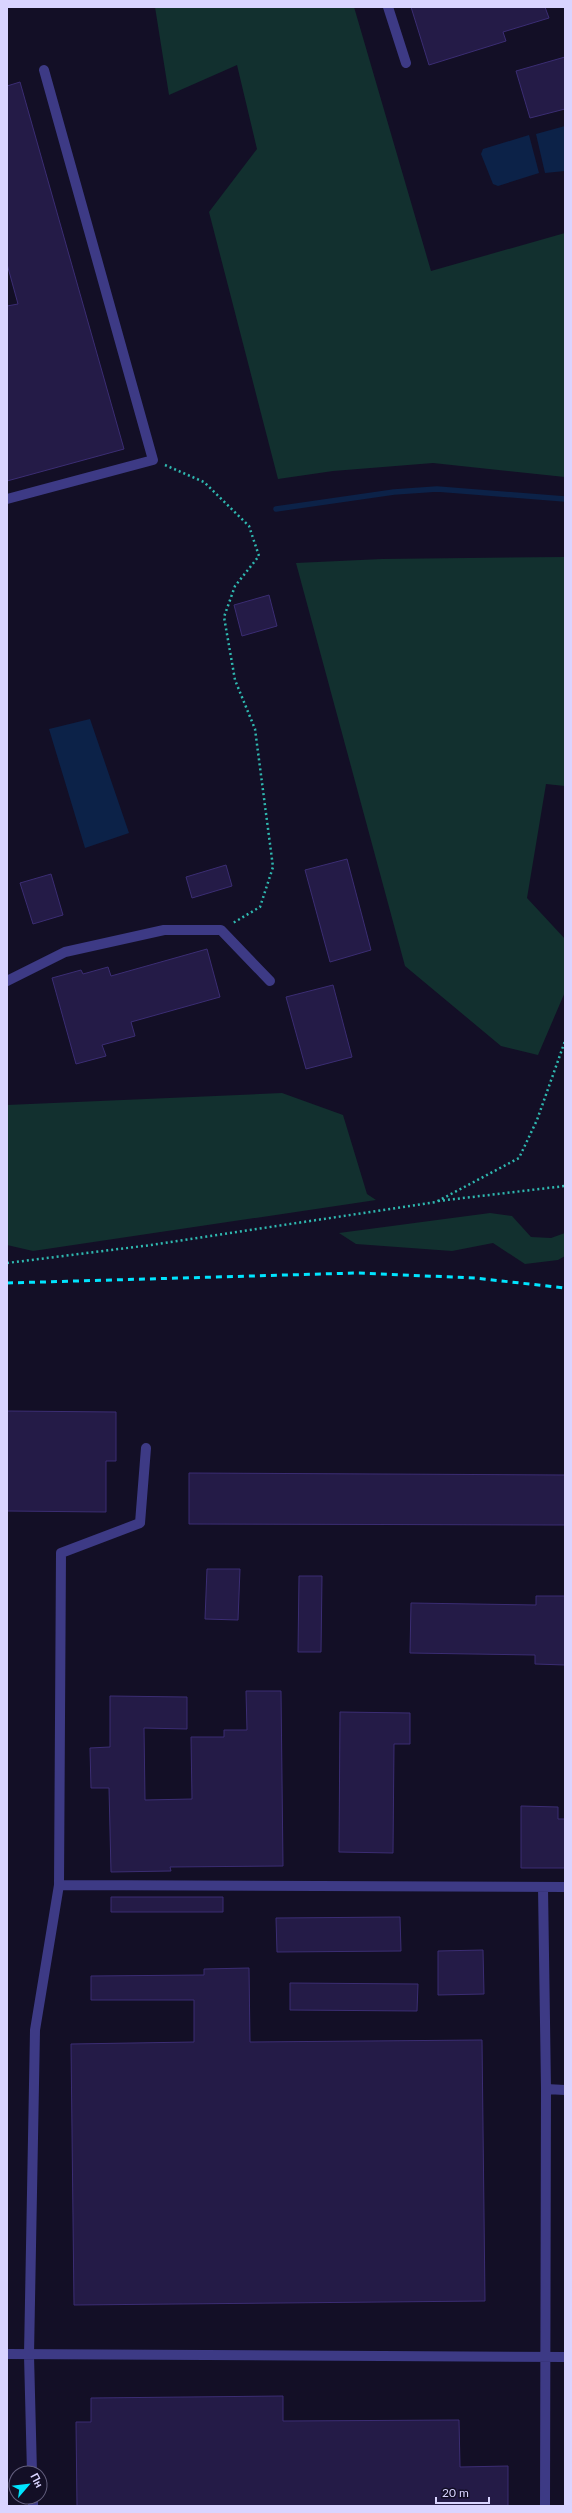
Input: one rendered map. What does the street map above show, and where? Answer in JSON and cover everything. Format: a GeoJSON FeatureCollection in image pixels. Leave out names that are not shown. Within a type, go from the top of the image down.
{"type":"FeatureCollection","features":[{"type":"Feature","properties":{"kind":"lane"},"geometry":{"type":"LineString","coordinates":[[388,7],[406,63]]}},
{"type":"Feature","properties":{"kind":"lane"},"geometry":{"type":"LineString","coordinates":[[7,499],[153,460],[44,70]]}},
{"type":"Feature","properties":{"kind":"lane"},"geometry":{"type":"LineString","coordinates":[[7,981],[65,952],[164,930],[221,930],[270,981]]}},
{"type":"Feature","properties":{"kind":"lane"},"geometry":{"type":"LineString","coordinates":[[32,2465],[29,2355],[35,2030],[59,1885],[61,1553],[140,1523],[146,1448]]}},
{"type":"Feature","properties":{"kind":"lane"},"geometry":{"type":"LineString","coordinates":[[59,1885],[565,1887]]}},
{"type":"Feature","properties":{"kind":"lane"},"geometry":{"type":"LineString","coordinates":[[543,1887],[546,2089],[545,2506]]}},
{"type":"Feature","properties":{"kind":"lane"},"geometry":{"type":"LineString","coordinates":[[546,2089],[565,2090]]}},
{"type":"Feature","properties":{"kind":"lane"},"geometry":{"type":"LineString","coordinates":[[7,2354],[565,2357]]}},
{"type":"Feature","properties":{"kind":"path"},"geometry":{"type":"LineString","coordinates":[[153,460],[204,482],[249,526],[259,556],[234,586],[224,616],[235,680],[255,729],[273,867],[260,907],[221,930]]}},
{"type":"Feature","properties":{"kind":"path"},"geometry":{"type":"LineString","coordinates":[[436,1202],[519,1158],[537,1120],[565,1042]]}},
{"type":"Feature","properties":{"kind":"path"},"geometry":{"type":"LineString","coordinates":[[7,1263],[158,1244],[436,1202],[565,1186]]}},
{"type":"Feature","properties":{"kind":"green space"},"geometry":{"type":"Polygon","coordinates":[[[155,7],[354,7],[431,271],[565,233],[565,477],[433,463],[333,471],[278,479],[209,212],[257,149],[237,65],[169,95],[155,7]]]}},
{"type":"Feature","properties":{"kind":"green space"},"geometry":{"type":"Polygon","coordinates":[[[565,557],[565,786],[546,784],[527,898],[565,939],[565,992],[538,1055],[501,1046],[405,966],[296,563],[382,559],[565,557]]]}},
{"type":"Feature","properties":{"kind":"green space"},"geometry":{"type":"Polygon","coordinates":[[[282,1093],[343,1115],[367,1194],[376,1200],[33,1251],[7,1245],[7,1105],[282,1093]]]}},
{"type":"Feature","properties":{"kind":"green space"},"geometry":{"type":"Polygon","coordinates":[[[490,1213],[512,1216],[531,1237],[551,1238],[565,1233],[565,1256],[558,1260],[525,1264],[493,1243],[452,1251],[356,1244],[339,1233],[490,1213]]]}},
{"type":"Feature","properties":{"kind":"water"},"geometry":{"type":"Polygon","coordinates":[[[565,126],[565,171],[545,173],[536,134],[565,126]]]}},
{"type":"Feature","properties":{"kind":"water"},"geometry":{"type":"Polygon","coordinates":[[[529,135],[539,173],[498,186],[493,184],[481,154],[483,149],[529,135]]]}},
{"type":"Feature","properties":{"kind":"water"},"geometry":{"type":"Polygon","coordinates":[[[90,719],[129,833],[85,848],[49,729],[90,719]]]}},
{"type":"Feature","properties":{"kind":"building"},"geometry":{"type":"Polygon","coordinates":[[[411,7],[545,7],[549,18],[503,32],[506,41],[429,65],[411,7]]]}},
{"type":"Feature","properties":{"kind":"building"},"geometry":{"type":"Polygon","coordinates":[[[565,57],[565,109],[530,118],[516,71],[565,57]]]}},
{"type":"Feature","properties":{"kind":"building"},"geometry":{"type":"Polygon","coordinates":[[[20,82],[124,449],[7,481],[7,306],[18,304],[7,264],[7,86],[20,82]]]}},
{"type":"Feature","properties":{"kind":"building"},"geometry":{"type":"Polygon","coordinates":[[[269,595],[277,626],[242,636],[234,605],[269,595]]]}},
{"type":"Feature","properties":{"kind":"building"},"geometry":{"type":"Polygon","coordinates":[[[347,859],[371,950],[330,962],[305,870],[347,859]]]}},
{"type":"Feature","properties":{"kind":"building"},"geometry":{"type":"Polygon","coordinates":[[[226,865],[232,886],[192,898],[186,877],[226,865]]]}},
{"type":"Feature","properties":{"kind":"building"},"geometry":{"type":"Polygon","coordinates":[[[51,874],[63,915],[33,924],[20,883],[51,874]]]}},
{"type":"Feature","properties":{"kind":"building"},"geometry":{"type":"Polygon","coordinates":[[[207,949],[220,997],[131,1022],[135,1036],[102,1045],[106,1056],[76,1064],[52,978],[81,970],[83,974],[108,967],[111,976],[207,949]]]}},
{"type":"Feature","properties":{"kind":"building"},"geometry":{"type":"Polygon","coordinates":[[[333,985],[352,1057],[306,1069],[286,997],[333,985]]]}},
{"type":"Feature","properties":{"kind":"building"},"geometry":{"type":"Polygon","coordinates":[[[7,1411],[116,1412],[116,1461],[106,1461],[106,1512],[7,1511],[7,1411]]]}},
{"type":"Feature","properties":{"kind":"building"},"geometry":{"type":"Polygon","coordinates":[[[189,1473],[565,1475],[565,1525],[189,1524],[189,1473]]]}},
{"type":"Feature","properties":{"kind":"building"},"geometry":{"type":"Polygon","coordinates":[[[207,1569],[240,1569],[238,1620],[205,1619],[207,1569]]]}},
{"type":"Feature","properties":{"kind":"building"},"geometry":{"type":"Polygon","coordinates":[[[299,1576],[322,1576],[321,1652],[298,1652],[299,1576]]]}},
{"type":"Feature","properties":{"kind":"building"},"geometry":{"type":"Polygon","coordinates":[[[536,1596],[565,1596],[565,1665],[535,1664],[535,1655],[410,1653],[411,1603],[536,1605],[536,1596]]]}},
{"type":"Feature","properties":{"kind":"building"},"geometry":{"type":"Polygon","coordinates":[[[246,1691],[281,1691],[283,1866],[170,1867],[171,1871],[111,1872],[109,1788],[91,1788],[90,1748],[110,1747],[110,1696],[187,1697],[187,1729],[144,1728],[145,1800],[192,1799],[191,1737],[224,1737],[224,1730],[247,1730],[246,1691]]]}},
{"type":"Feature","properties":{"kind":"building"},"geometry":{"type":"Polygon","coordinates":[[[340,1712],[410,1713],[410,1744],[394,1744],[393,1853],[339,1852],[340,1712]]]}},
{"type":"Feature","properties":{"kind":"building"},"geometry":{"type":"Polygon","coordinates":[[[521,1806],[558,1807],[558,1819],[565,1819],[565,1868],[521,1868],[521,1806]]]}},
{"type":"Feature","properties":{"kind":"building"},"geometry":{"type":"Polygon","coordinates":[[[111,1897],[223,1897],[223,1912],[111,1912],[111,1897]]]}},
{"type":"Feature","properties":{"kind":"building"},"geometry":{"type":"Polygon","coordinates":[[[400,1917],[401,1951],[277,1952],[276,1918],[400,1917]]]}},
{"type":"Feature","properties":{"kind":"building"},"geometry":{"type":"Polygon","coordinates":[[[483,1950],[484,1994],[438,1995],[438,1951],[483,1950]]]}},
{"type":"Feature","properties":{"kind":"building"},"geometry":{"type":"Polygon","coordinates":[[[249,1968],[250,2042],[482,2040],[485,2301],[74,2305],[71,2044],[194,2042],[194,2000],[91,2000],[91,1976],[204,1975],[204,1969],[249,1968]]]}},
{"type":"Feature","properties":{"kind":"building"},"geometry":{"type":"Polygon","coordinates":[[[290,1983],[418,1984],[417,2011],[290,2010],[290,1983]]]}},
{"type":"Feature","properties":{"kind":"building"},"geometry":{"type":"Polygon","coordinates":[[[283,2396],[283,2421],[459,2420],[460,2467],[508,2466],[508,2506],[77,2506],[76,2422],[91,2422],[91,2398],[283,2396]]]}},
{"type":"Feature","properties":{"kind":"waterway"},"geometry":{"type":"LineString","coordinates":[[276,509],[394,492],[437,489],[565,499]]}},
{"type":"Feature","properties":{"kind":"railway"},"geometry":{"type":"LineString","coordinates":[[7,1283],[356,1273],[475,1278],[565,1288]]}}]}
